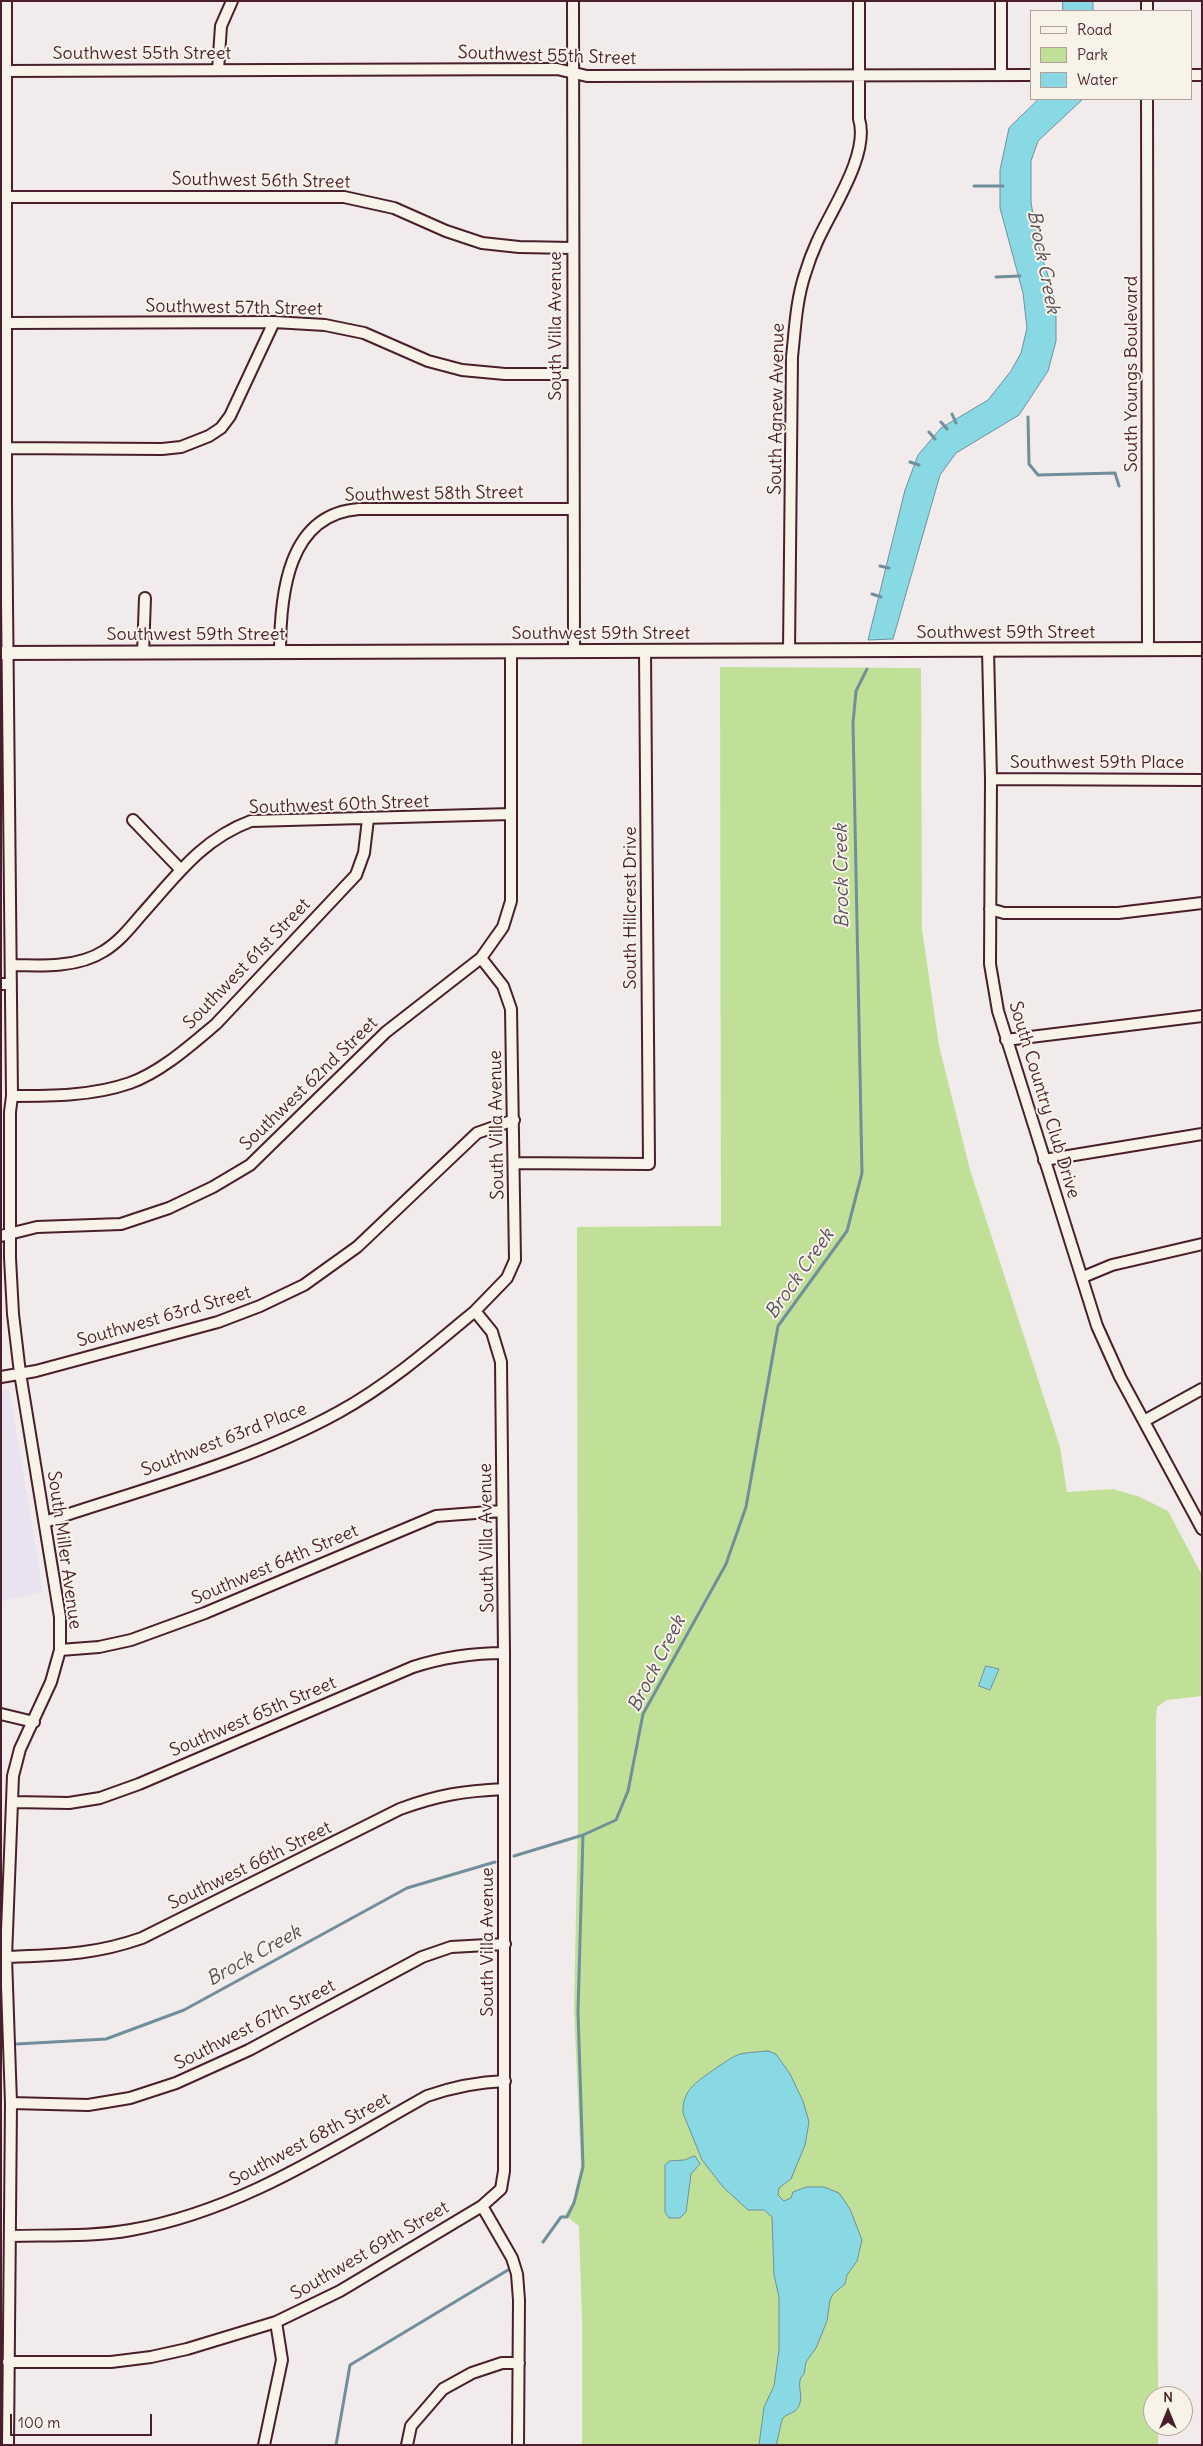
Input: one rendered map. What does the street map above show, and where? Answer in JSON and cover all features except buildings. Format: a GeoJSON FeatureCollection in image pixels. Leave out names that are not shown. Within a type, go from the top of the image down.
{"type":"FeatureCollection","features":[{"type":"Feature","properties":{"kind":"main road","name":"Southwest 59th Street"},"geometry":{"type":"LineString","coordinates":[[4,653],[1202,649]]}},
{"type":"Feature","properties":{"kind":"street","name":"South Miller Avenue"},"geometry":{"type":"LineString","coordinates":[[6,1],[4,197],[7,323],[4,653],[6,860],[11,965],[6,984],[12,1096],[6,1112],[6,1235],[10,1258],[20,1373],[60,1617],[60,1650],[51,1682],[20,1750],[13,1776],[14,1802],[6,1866],[5,1991],[11,2103],[8,2445]]}},
{"type":"Feature","properties":{"kind":"street"},"geometry":{"type":"LineString","coordinates":[[218,70],[220,26],[232,1]]}},
{"type":"Feature","properties":{"kind":"street","name":"South Villa Avenue"},"geometry":{"type":"LineString","coordinates":[[573,1],[572,374],[574,651]]}},
{"type":"Feature","properties":{"kind":"street","name":"South Agnew Avenue"},"geometry":{"type":"LineString","coordinates":[[789,651],[792,357],[796,310],[804,276],[817,242],[840,199],[854,164],[862,129],[858,118],[860,76],[859,1]]}},
{"type":"Feature","properties":{"kind":"street"},"geometry":{"type":"LineString","coordinates":[[1001,1],[1001,76]]}},
{"type":"Feature","properties":{"kind":"street","name":"Southwest 55th Street"},"geometry":{"type":"LineString","coordinates":[[4,70],[556,69],[587,76],[1030,75]]}},
{"type":"Feature","properties":{"kind":"street","name":"South Youngs Boulevard"},"geometry":{"type":"LineString","coordinates":[[1147,100],[1148,649]]}},
{"type":"Feature","properties":{"kind":"street","name":"Southwest 56th Street"},"geometry":{"type":"LineString","coordinates":[[4,197],[344,197],[394,208],[446,231],[482,243],[520,247],[572,248]]}},
{"type":"Feature","properties":{"kind":"street"},"geometry":{"type":"LineString","coordinates":[[6,448],[162,449],[195,442],[221,428],[230,416],[274,322]]}},
{"type":"Feature","properties":{"kind":"street","name":"Southwest 57th Street"},"geometry":{"type":"LineString","coordinates":[[7,323],[274,322],[325,324],[355,330],[428,361],[462,370],[505,374],[572,374]]}},
{"type":"Feature","properties":{"kind":"street","name":"Southwest 58th Street"},"geometry":{"type":"LineString","coordinates":[[280,653],[282,602],[290,570],[312,528],[330,514],[359,509],[573,509]]}},
{"type":"Feature","properties":{"kind":"street"},"geometry":{"type":"LineString","coordinates":[[143,653],[145,598]]}},
{"type":"Feature","properties":{"kind":"street","name":"South Country Club Drive"},"geometry":{"type":"LineString","coordinates":[[988,650],[991,779],[990,964],[1006,1040],[1098,1326],[1120,1377],[1202,1529]]}},
{"type":"Feature","properties":{"kind":"street"},"geometry":{"type":"LineString","coordinates":[[481,958],[496,940],[508,914],[512,884],[512,651]]}},
{"type":"Feature","properties":{"kind":"street","name":"South Hillcrest Drive"},"geometry":{"type":"LineString","coordinates":[[514,1163],[649,1164],[645,651]]}},
{"type":"Feature","properties":{"kind":"street","name":"Southwest 59th Place"},"geometry":{"type":"LineString","coordinates":[[991,779],[1202,780]]}},
{"type":"Feature","properties":{"kind":"street","name":"Southwest 60th Street"},"geometry":{"type":"LineString","coordinates":[[11,965],[52,967],[103,952],[126,933],[200,849],[232,828],[251,821],[511,814]]}},
{"type":"Feature","properties":{"kind":"street","name":"Southwest 61st Street"},"geometry":{"type":"LineString","coordinates":[[12,1096],[91,1093],[131,1083],[157,1068],[197,1040],[216,1024],[356,875],[365,846],[368,819]]}},
{"type":"Feature","properties":{"kind":"street"},"geometry":{"type":"LineString","coordinates":[[133,820],[181,870]]}},
{"type":"Feature","properties":{"kind":"street"},"geometry":{"type":"LineString","coordinates":[[990,909],[1004,913],[1094,914],[1202,903]]}},
{"type":"Feature","properties":{"kind":"street","name":"South Villa Avenue"},"geometry":{"type":"LineString","coordinates":[[481,958],[503,986],[511,1009],[515,1260],[507,1278],[475,1311],[492,1332],[502,1362],[505,1944],[504,2172],[500,2189],[482,2206]]}},
{"type":"Feature","properties":{"kind":"street","name":"Southwest 62nd Street"},"geometry":{"type":"LineString","coordinates":[[6,1235],[36,1227],[122,1224],[169,1208],[213,1187],[250,1165],[386,1032],[481,958]]}},
{"type":"Feature","properties":{"kind":"street"},"geometry":{"type":"LineString","coordinates":[[1006,1040],[1202,1016]]}},
{"type":"Feature","properties":{"kind":"street","name":"Southwest 63rd Street"},"geometry":{"type":"LineString","coordinates":[[1,1377],[36,1371],[218,1322],[260,1306],[304,1285],[357,1247],[478,1133],[514,1120]]}},
{"type":"Feature","properties":{"kind":"street"},"geometry":{"type":"LineString","coordinates":[[1044,1160],[1202,1134]]}},
{"type":"Feature","properties":{"kind":"street"},"geometry":{"type":"LineString","coordinates":[[1083,1277],[1112,1265],[1202,1244]]}},
{"type":"Feature","properties":{"kind":"street","name":"Southwest 63rd Place"},"geometry":{"type":"LineString","coordinates":[[45,1522],[197,1472],[266,1446],[338,1413],[370,1393],[423,1354],[475,1311]]}},
{"type":"Feature","properties":{"kind":"street"},"geometry":{"type":"LineString","coordinates":[[1144,1421],[1202,1389]]}},
{"type":"Feature","properties":{"kind":"street","name":"Southwest 64th Street"},"geometry":{"type":"LineString","coordinates":[[60,1650],[99,1647],[132,1640],[205,1613],[436,1516],[502,1511]]}},
{"type":"Feature","properties":{"kind":"street","name":"Southwest 65th Street"},"geometry":{"type":"LineString","coordinates":[[14,1802],[69,1803],[100,1798],[139,1784],[413,1666],[440,1658],[468,1653],[504,1653]]}},
{"type":"Feature","properties":{"kind":"street"},"geometry":{"type":"LineString","coordinates":[[1,1714],[34,1722]]}},
{"type":"Feature","properties":{"kind":"street","name":"Southwest 66th Street"},"geometry":{"type":"LineString","coordinates":[[6,1957],[76,1954],[111,1949],[142,1938],[400,1809],[436,1796],[469,1790],[504,1789]]}},
{"type":"Feature","properties":{"kind":"street","name":"Southwest 67th Street"},"geometry":{"type":"LineString","coordinates":[[11,2103],[88,2106],[130,2098],[176,2083],[249,2050],[422,1957],[450,1947],[505,1944]]}},
{"type":"Feature","properties":{"kind":"street","name":"Southwest 68th Street"},"geometry":{"type":"LineString","coordinates":[[10,2236],[90,2235],[130,2230],[174,2220],[252,2193],[427,2096],[479,2082],[505,2081]]}},
{"type":"Feature","properties":{"kind":"street"},"geometry":{"type":"LineString","coordinates":[[482,2206],[512,2258],[517,2274],[519,2300],[518,2445]]}},
{"type":"Feature","properties":{"kind":"street","name":"Southwest 69th Street"},"geometry":{"type":"LineString","coordinates":[[8,2362],[111,2362],[151,2357],[187,2349],[276,2322],[340,2291],[482,2206]]}},
{"type":"Feature","properties":{"kind":"street"},"geometry":{"type":"LineString","coordinates":[[264,2445],[282,2360],[276,2322]]}},
{"type":"Feature","properties":{"kind":"street"},"geometry":{"type":"LineString","coordinates":[[407,2445],[411,2426],[443,2389],[472,2373],[502,2363],[519,2363]]}},
{"type":"Feature","properties":{"kind":"shaded area"},"geometry":{"type":"Polygon","coordinates":[[[9,1389],[43,1592],[1,1601],[1,1391],[9,1389]]]}},
{"type":"Feature","properties":{"kind":"green space"},"geometry":{"type":"Polygon","coordinates":[[[720,667],[921,668],[922,929],[939,1046],[970,1170],[1060,1447],[1067,1492],[1113,1489],[1140,1497],[1168,1511],[1202,1575],[1202,1696],[1167,1700],[1157,1707],[1156,1719],[1158,2386],[1143,2386],[1143,2436],[1158,2436],[1158,2445],[582,2445],[582,2319],[579,2226],[565,2215],[573,2201],[581,2166],[574,2008],[578,1824],[577,1227],[721,1226],[720,667]]]}},
{"type":"Feature","properties":{"kind":"water"},"geometry":{"type":"Polygon","coordinates":[[[1063,1],[1093,1],[1093,10],[1063,10],[1063,1]]]}},
{"type":"Feature","properties":{"kind":"water","name":"Brock Creek"},"geometry":{"type":"Polygon","coordinates":[[[1038,100],[1082,100],[1038,141],[1031,161],[1031,202],[1038,245],[1053,291],[1056,317],[1056,341],[1048,371],[1019,415],[956,453],[940,475],[893,639],[868,640],[905,490],[918,455],[941,428],[988,400],[1011,371],[1021,353],[1027,328],[1023,293],[1000,208],[1000,170],[1009,128],[1038,100]]]}},
{"type":"Feature","properties":{"kind":"water"},"geometry":{"type":"Polygon","coordinates":[[[986,1666],[999,1669],[990,1690],[979,1686],[986,1666]]]}},
{"type":"Feature","properties":{"kind":"water"},"geometry":{"type":"Polygon","coordinates":[[[768,2051],[776,2054],[790,2074],[803,2101],[809,2122],[805,2145],[791,2179],[779,2188],[778,2195],[784,2201],[791,2198],[793,2192],[806,2187],[824,2187],[839,2193],[850,2209],[862,2240],[857,2261],[847,2275],[845,2284],[833,2294],[830,2300],[827,2321],[816,2348],[806,2362],[804,2374],[800,2380],[801,2399],[799,2407],[783,2418],[776,2445],[759,2445],[764,2407],[774,2386],[779,2350],[779,2297],[774,2275],[772,2217],[764,2210],[748,2210],[723,2187],[702,2160],[683,2113],[683,2104],[685,2097],[693,2086],[728,2060],[740,2054],[768,2051]]]}},
{"type":"Feature","properties":{"kind":"water"},"geometry":{"type":"Polygon","coordinates":[[[695,2156],[700,2164],[691,2174],[686,2212],[680,2218],[669,2218],[665,2212],[665,2165],[669,2161],[684,2160],[695,2156]]]}},
{"type":"Feature","properties":{"kind":"waterway"},"geometry":{"type":"LineString","coordinates":[[974,186],[1003,186]]}},
{"type":"Feature","properties":{"kind":"waterway"},"geometry":{"type":"LineString","coordinates":[[996,277],[1020,276]]}},
{"type":"Feature","properties":{"kind":"waterway"},"geometry":{"type":"LineString","coordinates":[[952,414],[956,423]]}},
{"type":"Feature","properties":{"kind":"waterway"},"geometry":{"type":"LineString","coordinates":[[1028,417],[1029,464],[1038,475],[1115,473],[1119,486]]}},
{"type":"Feature","properties":{"kind":"waterway"},"geometry":{"type":"LineString","coordinates":[[941,422],[947,429]]}},
{"type":"Feature","properties":{"kind":"waterway"},"geometry":{"type":"LineString","coordinates":[[929,432],[935,439]]}},
{"type":"Feature","properties":{"kind":"waterway"},"geometry":{"type":"LineString","coordinates":[[910,462],[919,465]]}},
{"type":"Feature","properties":{"kind":"waterway"},"geometry":{"type":"LineString","coordinates":[[880,566],[889,568]]}},
{"type":"Feature","properties":{"kind":"waterway"},"geometry":{"type":"LineString","coordinates":[[872,594],[881,597]]}},
{"type":"Feature","properties":{"kind":"waterway","name":"Brock Creek"},"geometry":{"type":"LineString","coordinates":[[514,1856],[583,1835],[616,1820],[628,1791],[643,1714],[726,1564],[746,1507],[778,1326],[847,1231],[862,1173],[853,723],[856,691],[867,669]]}},
{"type":"Feature","properties":{"kind":"waterway"},"geometry":{"type":"LineString","coordinates":[[543,2242],[561,2217],[567,2217],[574,2203],[583,2167],[578,2012],[583,1835]]}},
{"type":"Feature","properties":{"kind":"waterway","name":"Brock Creek"},"geometry":{"type":"LineString","coordinates":[[17,2044],[106,2039],[184,2010],[407,1888],[495,1862]]}},
{"type":"Feature","properties":{"kind":"waterway"},"geometry":{"type":"LineString","coordinates":[[336,2445],[350,2365],[508,2270]]}}]}
